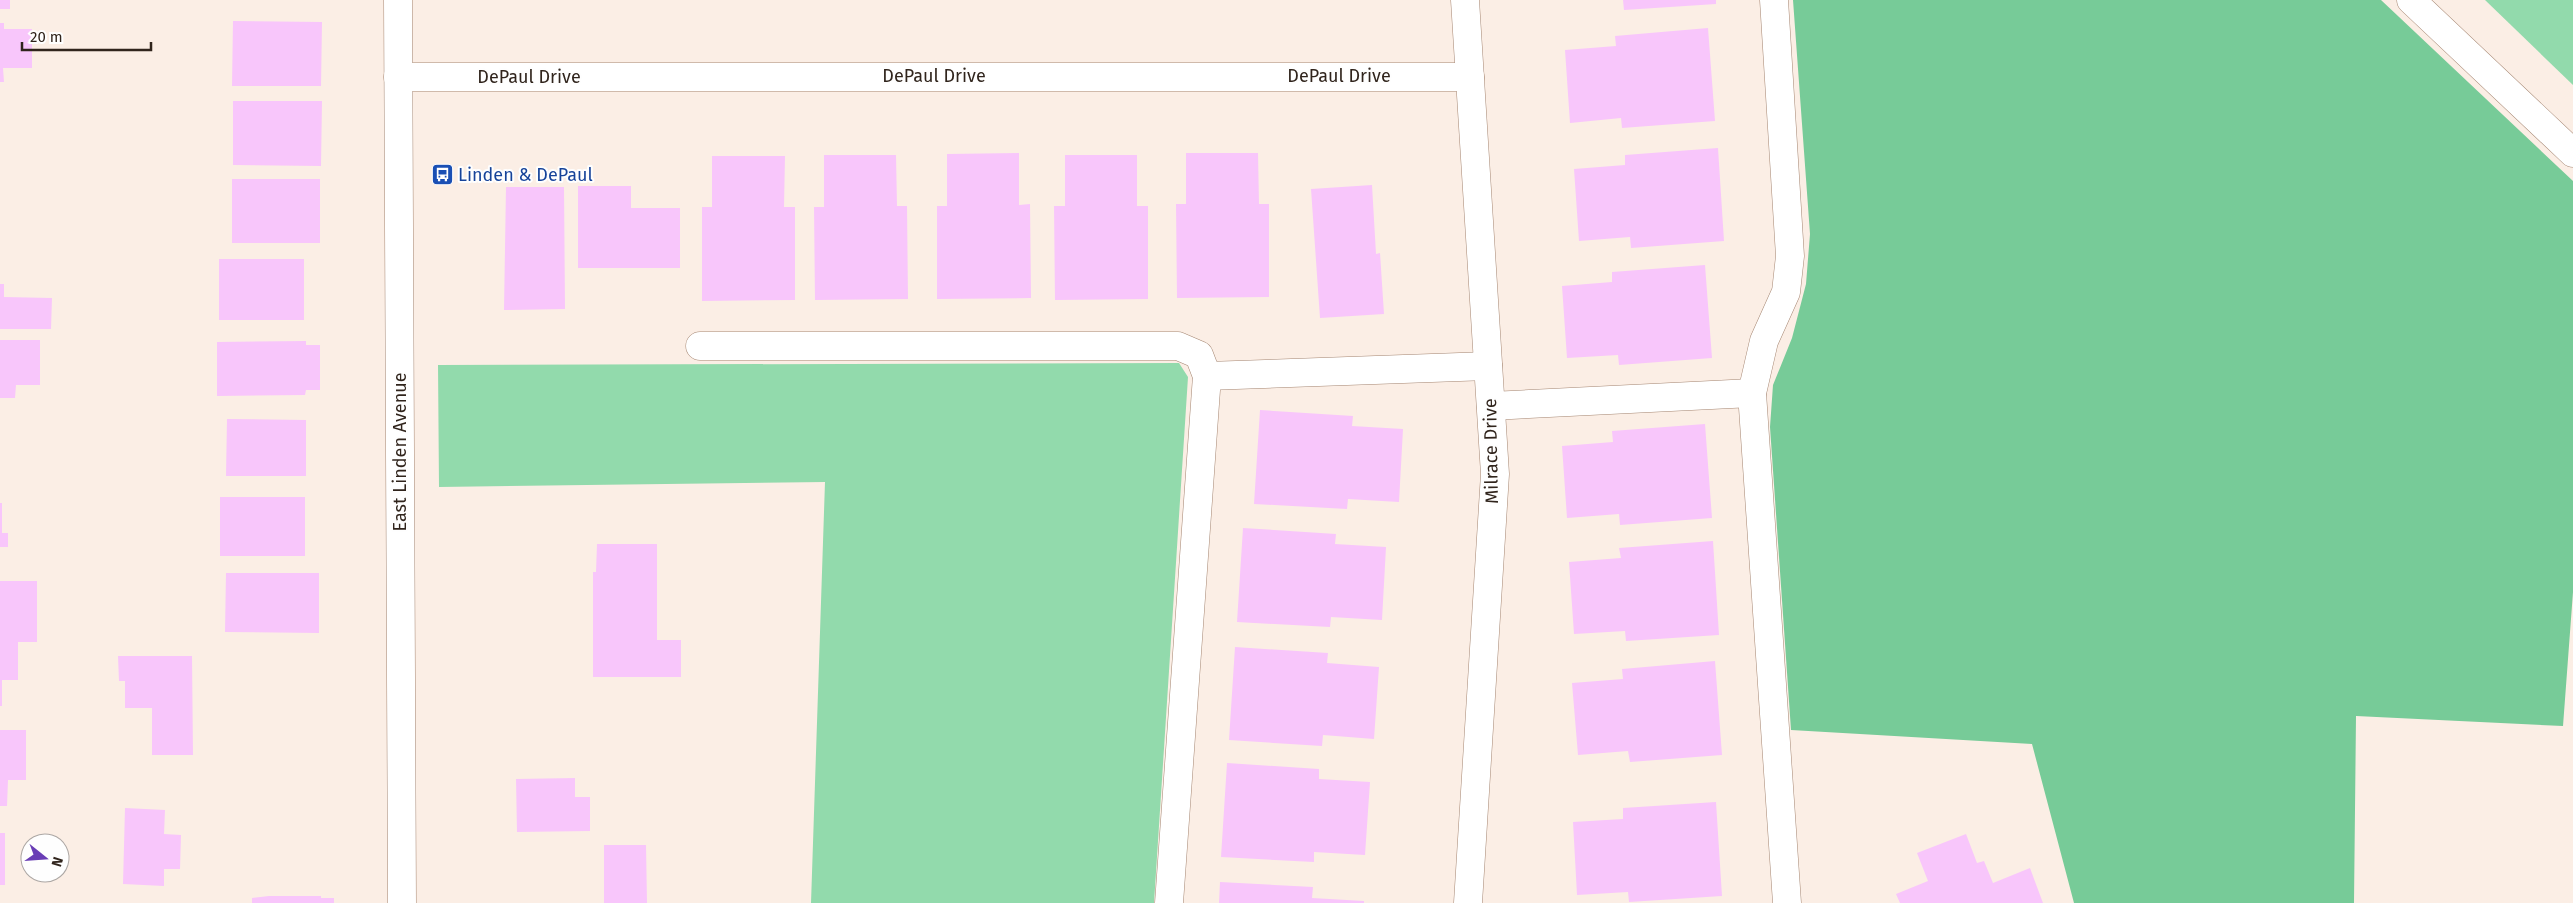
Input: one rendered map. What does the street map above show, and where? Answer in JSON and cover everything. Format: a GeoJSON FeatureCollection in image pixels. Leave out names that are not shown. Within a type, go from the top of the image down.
{"type":"FeatureCollection","features":[{"type":"Feature","properties":{"kind":"street","name":"East Linden Avenue"},"geometry":{"type":"LineString","coordinates":[[398,0],[402,903]]}},
{"type":"Feature","properties":{"kind":"street","name":"Milrace Drive"},"geometry":{"type":"LineString","coordinates":[[1465,0],[1494,474],[1468,903]]}},
{"type":"Feature","properties":{"kind":"street"},"geometry":{"type":"LineString","coordinates":[[1774,0],[1790,256],[1786,292],[1764,341],[1752,393],[1787,903]]}},
{"type":"Feature","properties":{"kind":"street"},"geometry":{"type":"LineString","coordinates":[[2410,0],[2573,153]]}},
{"type":"Feature","properties":{"kind":"street","name":"DePaul Drive"},"geometry":{"type":"LineString","coordinates":[[398,77],[1470,77]]}},
{"type":"Feature","properties":{"kind":"street"},"geometry":{"type":"LineString","coordinates":[[700,346],[1178,346],[1199,355],[1207,376],[1169,903]]}},
{"type":"Feature","properties":{"kind":"street"},"geometry":{"type":"LineString","coordinates":[[1207,376],[1488,366]]}},
{"type":"Feature","properties":{"kind":"street"},"geometry":{"type":"LineString","coordinates":[[1491,406],[1752,393]]}},
{"type":"Feature","properties":{"kind":"green space"},"geometry":{"type":"Polygon","coordinates":[[[1793,0],[2381,0],[2573,181],[2573,592],[2563,726],[2356,716],[2354,903],[2074,903],[2032,744],[1791,730],[1770,427],[1773,385],[1792,338],[1806,284],[1810,234],[1793,0]]]}},
{"type":"Feature","properties":{"kind":"green space"},"geometry":{"type":"Polygon","coordinates":[[[2485,0],[2573,0],[2573,85],[2485,0]]]}},
{"type":"Feature","properties":{"kind":"green space"},"geometry":{"type":"Polygon","coordinates":[[[1179,363],[1188,377],[1154,903],[811,903],[825,482],[439,487],[438,365],[1179,363]]]}},
{"type":"Feature","properties":{"kind":"building"},"geometry":{"type":"Polygon","coordinates":[[[0,0],[10,0],[10,9],[0,9],[0,0]]]}},
{"type":"Feature","properties":{"kind":"building"},"geometry":{"type":"Polygon","coordinates":[[[1623,0],[1716,0],[1716,4],[1624,10],[1623,0]]]}},
{"type":"Feature","properties":{"kind":"building"},"geometry":{"type":"Polygon","coordinates":[[[233,21],[322,22],[321,86],[232,86],[233,21]]]}},
{"type":"Feature","properties":{"kind":"building"},"geometry":{"type":"Polygon","coordinates":[[[0,23],[4,23],[4,29],[32,29],[32,68],[3,68],[4,82],[0,82],[0,23]]]}},
{"type":"Feature","properties":{"kind":"building"},"geometry":{"type":"Polygon","coordinates":[[[1708,28],[1715,121],[1622,128],[1621,118],[1570,123],[1565,50],[1616,46],[1615,36],[1708,28]]]}},
{"type":"Feature","properties":{"kind":"building"},"geometry":{"type":"Polygon","coordinates":[[[233,101],[322,101],[321,166],[233,165],[233,101]]]}},
{"type":"Feature","properties":{"kind":"building"},"geometry":{"type":"Polygon","coordinates":[[[1718,148],[1724,241],[1631,248],[1630,237],[1579,241],[1574,169],[1625,165],[1625,155],[1718,148]]]}},
{"type":"Feature","properties":{"kind":"building"},"geometry":{"type":"Polygon","coordinates":[[[1019,153],[1019,205],[1030,204],[1031,298],[937,299],[937,206],[947,206],[947,154],[1019,153]]]}},
{"type":"Feature","properties":{"kind":"building"},"geometry":{"type":"Polygon","coordinates":[[[1186,153],[1258,153],[1259,204],[1269,204],[1269,297],[1177,298],[1176,204],[1186,204],[1186,153]]]}},
{"type":"Feature","properties":{"kind":"building"},"geometry":{"type":"Polygon","coordinates":[[[824,155],[896,155],[897,206],[907,206],[908,299],[815,300],[814,207],[824,207],[824,155]]]}},
{"type":"Feature","properties":{"kind":"building"},"geometry":{"type":"Polygon","coordinates":[[[1065,155],[1137,155],[1137,206],[1148,206],[1148,299],[1055,300],[1054,206],[1065,206],[1065,155]]]}},
{"type":"Feature","properties":{"kind":"building"},"geometry":{"type":"Polygon","coordinates":[[[712,156],[785,156],[784,207],[795,207],[795,300],[702,301],[702,207],[712,207],[712,156]]]}},
{"type":"Feature","properties":{"kind":"building"},"geometry":{"type":"Polygon","coordinates":[[[232,179],[320,179],[320,243],[232,243],[232,179]]]}},
{"type":"Feature","properties":{"kind":"building"},"geometry":{"type":"Polygon","coordinates":[[[1372,185],[1376,254],[1380,253],[1384,314],[1320,318],[1311,189],[1372,185]]]}},
{"type":"Feature","properties":{"kind":"building"},"geometry":{"type":"Polygon","coordinates":[[[578,186],[631,186],[631,208],[680,208],[680,268],[578,268],[578,186]]]}},
{"type":"Feature","properties":{"kind":"building"},"geometry":{"type":"Polygon","coordinates":[[[506,187],[564,187],[565,309],[504,310],[506,187]]]}},
{"type":"Feature","properties":{"kind":"building"},"geometry":{"type":"Polygon","coordinates":[[[219,259],[304,259],[304,320],[219,320],[219,259]]]}},
{"type":"Feature","properties":{"kind":"building"},"geometry":{"type":"Polygon","coordinates":[[[1705,265],[1712,358],[1619,365],[1618,355],[1567,358],[1562,286],[1612,282],[1612,272],[1705,265]]]}},
{"type":"Feature","properties":{"kind":"building"},"geometry":{"type":"Polygon","coordinates":[[[0,284],[4,284],[4,297],[52,298],[51,329],[0,329],[0,284]]]}},
{"type":"Feature","properties":{"kind":"building"},"geometry":{"type":"Polygon","coordinates":[[[0,340],[40,340],[40,385],[16,385],[15,398],[0,398],[0,340]]]}},
{"type":"Feature","properties":{"kind":"building"},"geometry":{"type":"Polygon","coordinates":[[[306,341],[306,345],[320,345],[320,390],[306,390],[305,395],[217,396],[217,342],[306,341]]]}},
{"type":"Feature","properties":{"kind":"building"},"geometry":{"type":"Polygon","coordinates":[[[1260,410],[1353,416],[1352,426],[1403,429],[1399,502],[1348,499],[1347,509],[1254,504],[1260,410]]]}},
{"type":"Feature","properties":{"kind":"building"},"geometry":{"type":"Polygon","coordinates":[[[227,419],[306,420],[306,476],[226,476],[227,419]]]}},
{"type":"Feature","properties":{"kind":"building"},"geometry":{"type":"Polygon","coordinates":[[[1705,424],[1712,518],[1620,525],[1619,514],[1567,518],[1562,446],[1613,442],[1612,431],[1705,424]]]}},
{"type":"Feature","properties":{"kind":"building"},"geometry":{"type":"Polygon","coordinates":[[[220,497],[305,497],[305,556],[220,556],[220,497]]]}},
{"type":"Feature","properties":{"kind":"building"},"geometry":{"type":"Polygon","coordinates":[[[0,503],[2,503],[2,533],[8,533],[8,547],[0,547],[0,503]]]}},
{"type":"Feature","properties":{"kind":"building"},"geometry":{"type":"Polygon","coordinates":[[[1243,528],[1336,534],[1335,544],[1386,547],[1382,620],[1331,617],[1330,627],[1237,622],[1243,528]]]}},
{"type":"Feature","properties":{"kind":"building"},"geometry":{"type":"Polygon","coordinates":[[[1713,541],[1719,635],[1626,641],[1625,631],[1574,634],[1569,562],[1621,558],[1619,548],[1713,541]]]}},
{"type":"Feature","properties":{"kind":"building"},"geometry":{"type":"Polygon","coordinates":[[[597,544],[657,544],[657,640],[681,640],[681,677],[593,677],[593,572],[596,572],[597,544]]]}},
{"type":"Feature","properties":{"kind":"building"},"geometry":{"type":"Polygon","coordinates":[[[226,573],[319,573],[319,633],[225,632],[226,573]]]}},
{"type":"Feature","properties":{"kind":"building"},"geometry":{"type":"Polygon","coordinates":[[[0,581],[37,581],[37,642],[18,642],[18,680],[2,680],[2,706],[0,706],[0,581]]]}},
{"type":"Feature","properties":{"kind":"building"},"geometry":{"type":"Polygon","coordinates":[[[1235,647],[1328,653],[1327,663],[1379,667],[1374,739],[1323,735],[1322,746],[1229,740],[1235,647]]]}},
{"type":"Feature","properties":{"kind":"building"},"geometry":{"type":"Polygon","coordinates":[[[118,656],[192,656],[193,755],[152,755],[152,708],[125,708],[125,681],[119,681],[118,656]]]}},
{"type":"Feature","properties":{"kind":"building"},"geometry":{"type":"Polygon","coordinates":[[[1715,661],[1722,755],[1630,762],[1628,751],[1578,755],[1572,683],[1623,679],[1622,669],[1715,661]]]}},
{"type":"Feature","properties":{"kind":"building"},"geometry":{"type":"Polygon","coordinates":[[[0,730],[26,730],[26,780],[8,780],[7,806],[0,806],[0,730]]]}},
{"type":"Feature","properties":{"kind":"building"},"geometry":{"type":"Polygon","coordinates":[[[1227,763],[1319,769],[1319,779],[1370,782],[1365,855],[1314,852],[1314,862],[1221,857],[1227,763]]]}},
{"type":"Feature","properties":{"kind":"building"},"geometry":{"type":"Polygon","coordinates":[[[575,778],[575,797],[590,797],[590,831],[517,832],[516,779],[575,778]]]}},
{"type":"Feature","properties":{"kind":"building"},"geometry":{"type":"Polygon","coordinates":[[[1716,802],[1722,896],[1629,902],[1628,892],[1577,895],[1573,822],[1623,819],[1623,808],[1716,802]]]}},
{"type":"Feature","properties":{"kind":"building"},"geometry":{"type":"Polygon","coordinates":[[[125,808],[165,810],[164,834],[181,835],[180,869],[164,869],[164,886],[123,884],[125,808]]]}},
{"type":"Feature","properties":{"kind":"building"},"geometry":{"type":"Polygon","coordinates":[[[0,833],[5,833],[5,885],[0,885],[0,833]]]}},
{"type":"Feature","properties":{"kind":"building"},"geometry":{"type":"Polygon","coordinates":[[[1966,834],[1977,863],[1984,861],[1993,883],[2030,868],[2043,903],[1900,903],[1896,894],[1928,881],[1917,853],[1966,834]]]}},
{"type":"Feature","properties":{"kind":"building"},"geometry":{"type":"Polygon","coordinates":[[[604,845],[646,845],[647,903],[604,903],[604,845]]]}},
{"type":"Feature","properties":{"kind":"building"},"geometry":{"type":"Polygon","coordinates":[[[1220,882],[1313,887],[1312,898],[1364,901],[1364,903],[1219,903],[1220,882]]]}},
{"type":"Feature","properties":{"kind":"building"},"geometry":{"type":"Polygon","coordinates":[[[269,896],[321,896],[321,898],[334,898],[334,903],[252,903],[252,898],[269,896]]]}},
{"type":"Feature","properties":{"kind":"place","name":"Linden & DePaul"},"geometry":{"type":"Point","coordinates":[442,175]}}]}
